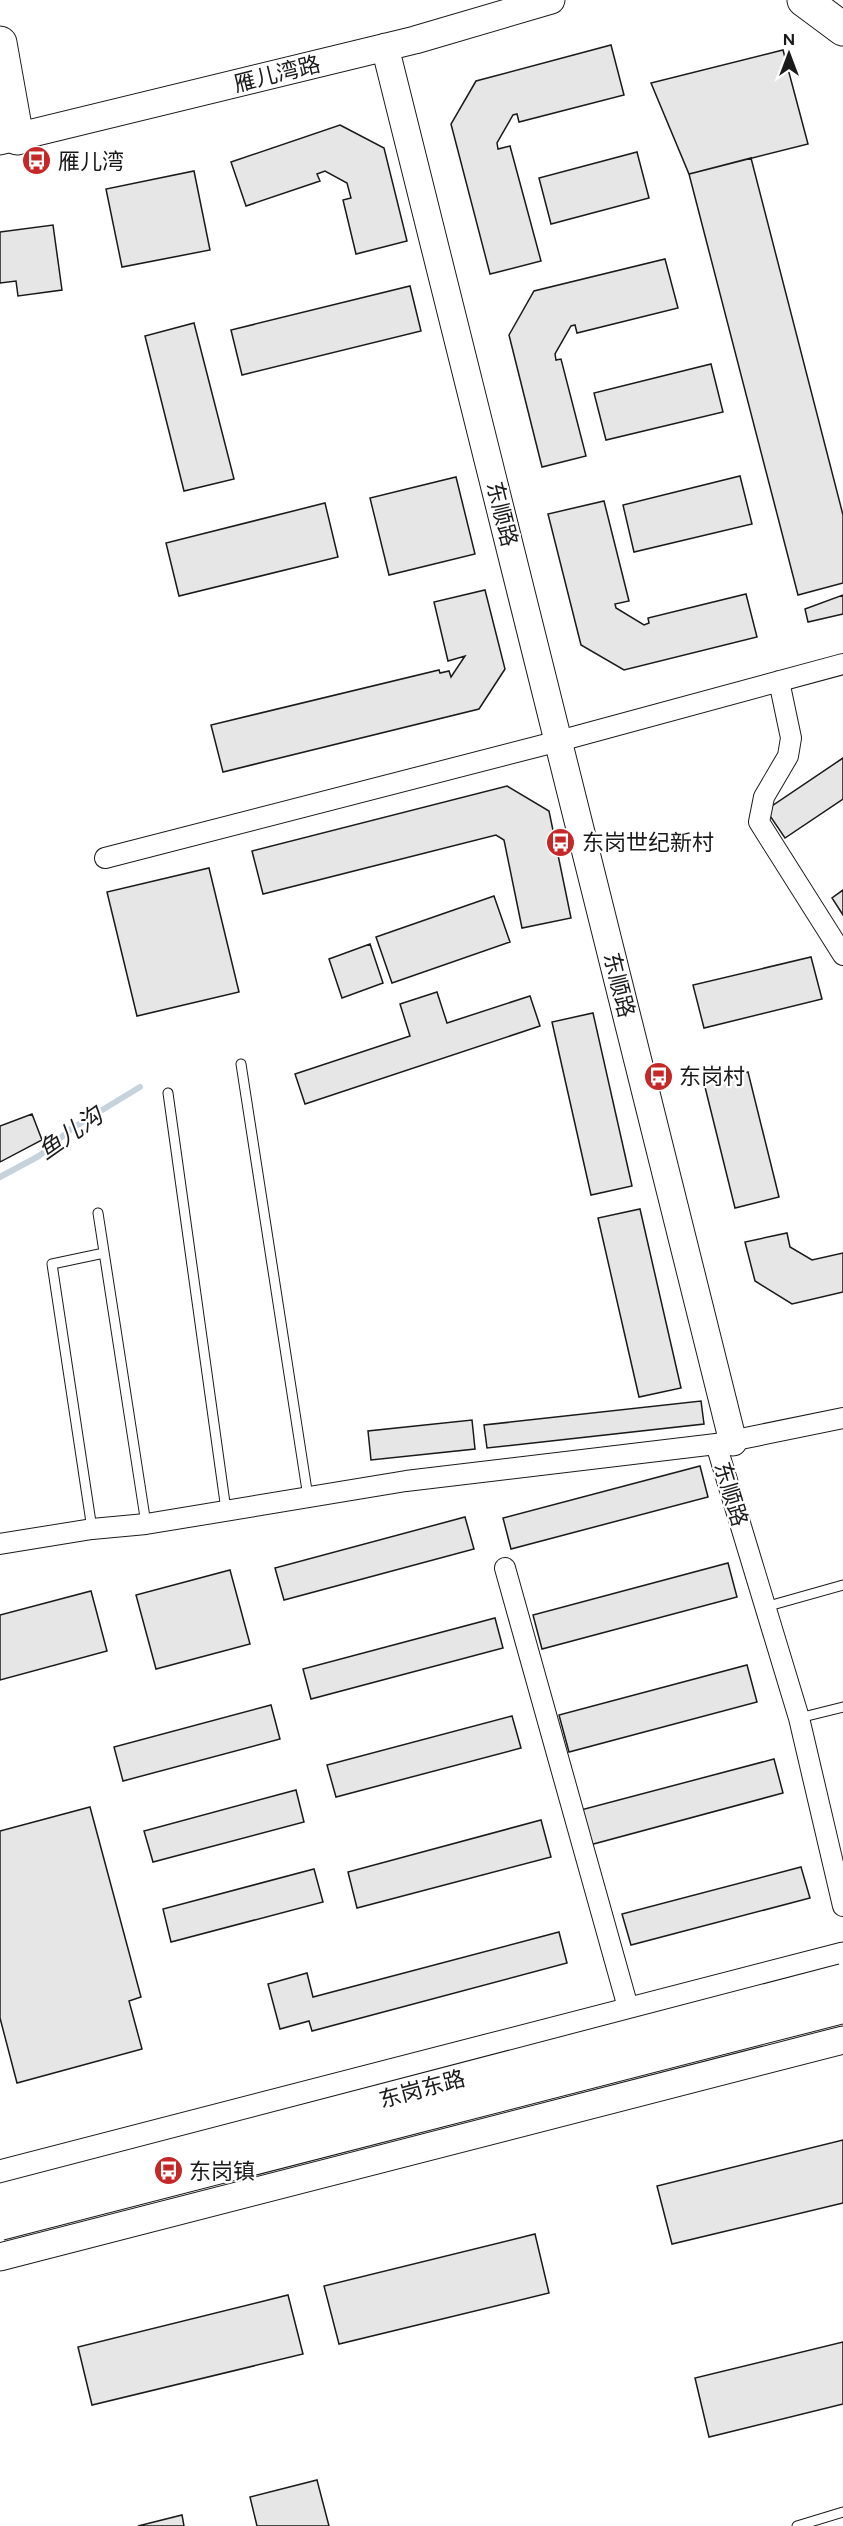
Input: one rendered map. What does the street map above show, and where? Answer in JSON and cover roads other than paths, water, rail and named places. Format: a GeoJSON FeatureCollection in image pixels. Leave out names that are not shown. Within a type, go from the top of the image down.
{"type":"FeatureCollection","features":[{"type":"Feature","properties":{"kind":"highway"},"geometry":{"type":"LineString","coordinates":[[804,0],[843,29]]}},
{"type":"Feature","properties":{"kind":"highway"},"geometry":{"type":"LineString","coordinates":[[0,43],[8,140]]}},
{"type":"Feature","properties":{"kind":"main road","name":"东岗东路"},"geometry":{"type":"LineString","coordinates":[[0,2199],[837,1965]]}},
{"type":"Feature","properties":{"kind":"main road","name":"东岗东路"},"geometry":{"type":"LineString","coordinates":[[0,2225],[843,2008]]}},
{"type":"Feature","properties":{"kind":"street","name":"雁儿湾路"},"geometry":{"type":"LineString","coordinates":[[8,140],[385,47],[551,0]]}},
{"type":"Feature","properties":{"kind":"street","name":"东顺路"},"geometry":{"type":"LineString","coordinates":[[385,47],[559,741],[724,1443],[765,1606],[800,1718],[843,1906]]}},
{"type":"Feature","properties":{"kind":"street"},"geometry":{"type":"LineString","coordinates":[[105,858],[559,741],[843,664]]}},
{"type":"Feature","properties":{"kind":"street"},"geometry":{"type":"LineString","coordinates":[[779,681],[791,738],[788,756],[764,797],[759,822],[843,955]]}},
{"type":"Feature","properties":{"kind":"street"},"geometry":{"type":"LineString","coordinates":[[0,1544],[92,1529],[146,1524],[406,1481],[724,1443],[843,1418]]}},
{"type":"Feature","properties":{"kind":"street"},"geometry":{"type":"LineString","coordinates":[[506,1568],[628,2011]]}},
{"type":"Feature","properties":{"kind":"street"},"geometry":{"type":"LineString","coordinates":[[0,2174],[628,2011],[837,1965],[842,2040],[0,2257]]}},
{"type":"Feature","properties":{"kind":"street"},"geometry":{"type":"LineString","coordinates":[[159,2133],[177,2211]]}},
{"type":"Feature","properties":{"kind":"lane"},"geometry":{"type":"LineString","coordinates":[[242,1064],[308,1497]]}},
{"type":"Feature","properties":{"kind":"lane"},"geometry":{"type":"LineString","coordinates":[[168,1093],[226,1510]]}},
{"type":"Feature","properties":{"kind":"lane"},"geometry":{"type":"LineString","coordinates":[[98,1213],[146,1524]]}},
{"type":"Feature","properties":{"kind":"lane"},"geometry":{"type":"LineString","coordinates":[[92,1529],[52,1264],[104,1253]]}},
{"type":"Feature","properties":{"kind":"lane"},"geometry":{"type":"LineString","coordinates":[[765,1606],[843,1585]]}},
{"type":"Feature","properties":{"kind":"lane"},"geometry":{"type":"LineString","coordinates":[[800,1718],[843,1707]]}},
{"type":"Feature","properties":{"kind":"lane"},"geometry":{"type":"LineString","coordinates":[[797,2526],[843,2512]]}},
{"type":"Feature","properties":{"kind":"waterway","name":"鱼儿沟"},"geometry":{"type":"LineString","coordinates":[[0,1177],[39,1156],[71,1129],[140,1087]]}},
{"type":"Feature","properties":{"kind":"place","name":"雁儿湾"},"geometry":{"type":"Point","coordinates":[37,161]}},
{"type":"Feature","properties":{"kind":"place","name":"东岗世纪新村"},"geometry":{"type":"Point","coordinates":[561,842]}},
{"type":"Feature","properties":{"kind":"place","name":"东岗村"},"geometry":{"type":"Point","coordinates":[658,1076]}},
{"type":"Feature","properties":{"kind":"place","name":"东岗镇"},"geometry":{"type":"Point","coordinates":[168,2171]}}]}
